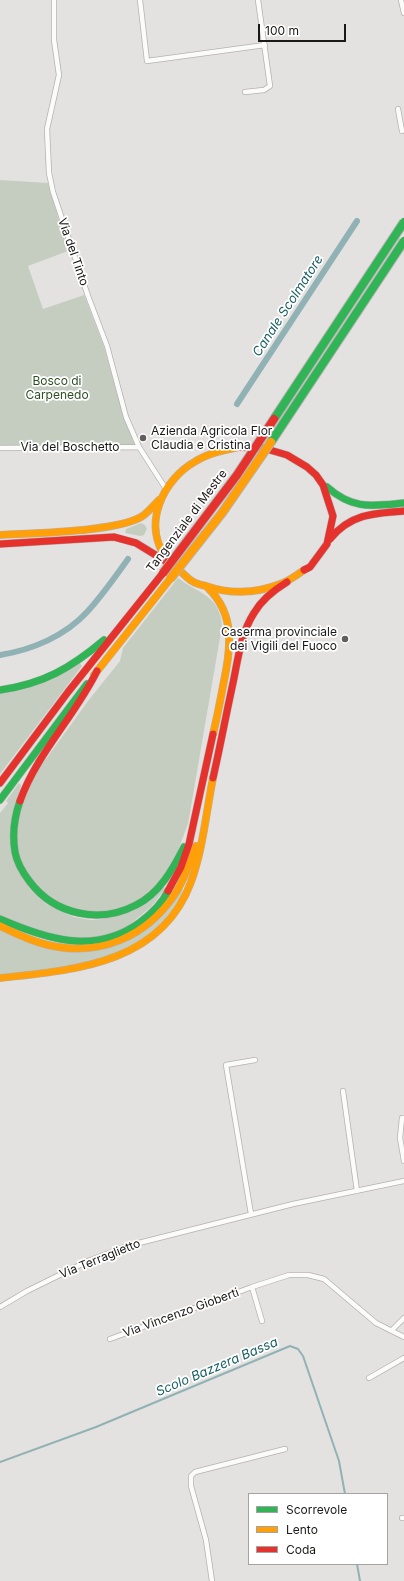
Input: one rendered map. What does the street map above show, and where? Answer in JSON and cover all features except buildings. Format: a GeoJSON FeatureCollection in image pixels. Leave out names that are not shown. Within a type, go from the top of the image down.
{"type":"FeatureCollection","features":[{"type":"Feature","properties":{"kind":"main road","name":"Tangenziale di Mestre"},"geometry":{"type":"LineString","coordinates":[[0,783],[68,692],[128,618],[237,475],[404,222]]}},
{"type":"Feature","properties":{"kind":"main road","name":"Tangenziale di Mestre"},"geometry":{"type":"LineString","coordinates":[[0,800],[97,671],[222,513],[246,480],[404,241]]}},
{"type":"Feature","properties":{"kind":"main road"},"geometry":{"type":"LineString","coordinates":[[0,535],[90,529],[123,524],[142,516],[156,504],[175,476],[183,468],[195,460],[212,453],[239,447],[263,448],[287,455],[307,466],[337,497],[351,504],[367,506],[402,502]]}},
{"type":"Feature","properties":{"kind":"main road"},"geometry":{"type":"LineString","coordinates":[[322,483],[329,497],[332,514],[332,526],[328,542]]}},
{"type":"Feature","properties":{"kind":"main road"},"geometry":{"type":"LineString","coordinates":[[165,492],[157,512],[155,531],[163,552],[174,568]]}},
{"type":"Feature","properties":{"kind":"main road"},"geometry":{"type":"LineString","coordinates":[[0,978],[62,970],[99,962],[128,952],[154,935],[174,913],[188,890],[196,862],[239,654],[250,618],[260,601],[272,591],[310,567],[319,557],[337,530],[351,520],[368,514],[404,511]]}},
{"type":"Feature","properties":{"kind":"main road"},"geometry":{"type":"LineString","coordinates":[[0,544],[114,537],[126,539],[145,548],[174,568],[180,574],[208,588],[226,592],[246,593],[265,590],[287,582]]}},
{"type":"Feature","properties":{"kind":"main road"},"geometry":{"type":"LineString","coordinates":[[0,919],[29,932],[52,939],[68,942],[97,941],[126,932],[140,923],[152,912],[171,887],[182,866],[197,817],[230,648],[229,630],[224,610],[218,598],[208,588]]}},
{"type":"Feature","properties":{"kind":"main road"},"geometry":{"type":"LineString","coordinates":[[0,690],[31,685],[64,671],[89,654],[128,618]]}},
{"type":"Feature","properties":{"kind":"main road"},"geometry":{"type":"LineString","coordinates":[[97,671],[86,695],[38,760],[17,809],[13,831],[15,846],[19,861],[30,882],[44,898],[67,911],[94,916],[123,912],[143,901],[164,880],[181,854],[197,817]]}},
{"type":"Feature","properties":{"kind":"main road"},"geometry":{"type":"LineString","coordinates":[[0,926],[32,940],[69,948],[89,949],[108,946],[133,936],[157,916],[176,892],[197,844],[207,807]]}},
{"type":"Feature","properties":{"kind":"street","name":"Via del Tinto"},"geometry":{"type":"LineString","coordinates":[[54,0],[54,40],[59,75],[47,129],[49,173],[58,209],[107,346],[126,416],[139,447],[165,492]]}},
{"type":"Feature","properties":{"kind":"street"},"geometry":{"type":"LineString","coordinates":[[140,0],[147,61],[265,45]]}},
{"type":"Feature","properties":{"kind":"street"},"geometry":{"type":"LineString","coordinates":[[245,92],[264,90],[270,86],[258,0]]}},
{"type":"Feature","properties":{"kind":"street"},"geometry":{"type":"LineString","coordinates":[[401,0],[404,13]]}},
{"type":"Feature","properties":{"kind":"street"},"geometry":{"type":"LineString","coordinates":[[398,109],[402,131]]}},
{"type":"Feature","properties":{"kind":"street","name":"Via del Boschetto"},"geometry":{"type":"LineString","coordinates":[[0,448],[139,447]]}},
{"type":"Feature","properties":{"kind":"street"},"geometry":{"type":"LineString","coordinates":[[251,1214],[226,1065],[255,1060]]}},
{"type":"Feature","properties":{"kind":"street"},"geometry":{"type":"LineString","coordinates":[[344,1091],[357,1191]]}},
{"type":"Feature","properties":{"kind":"street"},"geometry":{"type":"LineString","coordinates":[[404,1118],[402,1118],[400,1138],[404,1161]]}},
{"type":"Feature","properties":{"kind":"street","name":"Via Terraglietto"},"geometry":{"type":"LineString","coordinates":[[0,1307],[9,1300],[88,1261],[127,1246],[293,1204],[404,1181]]}},
{"type":"Feature","properties":{"kind":"street","name":"Via Vincenzo Gioberti"},"geometry":{"type":"LineString","coordinates":[[110,1339],[252,1287],[289,1275],[301,1274],[324,1278],[376,1322],[404,1337]]}},
{"type":"Feature","properties":{"kind":"street","name":"Via Vincenzo Gioberti"},"geometry":{"type":"LineString","coordinates":[[252,1287],[262,1321]]}},
{"type":"Feature","properties":{"kind":"street"},"geometry":{"type":"LineString","coordinates":[[392,1330],[404,1318]]}},
{"type":"Feature","properties":{"kind":"street"},"geometry":{"type":"LineString","coordinates":[[369,1378],[404,1358]]}},
{"type":"Feature","properties":{"kind":"street"},"geometry":{"type":"LineString","coordinates":[[212,1581],[206,1540],[191,1486],[192,1476],[195,1472],[285,1449]]}},
{"type":"Feature","properties":{"kind":"green space","name":"Bosco di Carpenedo"},"geometry":{"type":"Polygon","coordinates":[[[0,180],[48,183],[68,251],[28,266],[43,309],[84,295],[104,347],[124,418],[135,445],[0,446],[0,180]]]}},
{"type":"Feature","properties":{"kind":"green space"},"geometry":{"type":"Polygon","coordinates":[[[141,523],[145,525],[147,529],[144,535],[141,536],[125,533],[126,529],[141,523]]]}},
{"type":"Feature","properties":{"kind":"green space"},"geometry":{"type":"Polygon","coordinates":[[[178,578],[213,601],[220,616],[222,626],[188,824],[175,858],[164,877],[137,903],[107,914],[65,909],[35,887],[18,857],[15,835],[21,803],[42,760],[46,759],[88,701],[120,661],[123,648],[178,578]]]}},
{"type":"Feature","properties":{"kind":"green space"},"geometry":{"type":"Polygon","coordinates":[[[80,663],[82,666],[0,774],[0,691],[80,663]]]}},
{"type":"Feature","properties":{"kind":"green space"},"geometry":{"type":"Polygon","coordinates":[[[19,783],[21,785],[15,807],[18,871],[31,890],[48,905],[74,917],[91,920],[102,919],[164,886],[165,889],[151,907],[128,926],[108,935],[90,939],[45,935],[0,915],[0,813],[8,803],[6,801],[19,783]]]}},
{"type":"Feature","properties":{"kind":"green space"},"geometry":{"type":"Polygon","coordinates":[[[182,889],[183,892],[167,916],[148,935],[127,948],[104,958],[80,965],[0,976],[0,930],[23,941],[104,949],[182,889]]]}},
{"type":"Feature","properties":{"kind":"waterway","name":"Canale Scolmatore"},"geometry":{"type":"LineString","coordinates":[[237,404],[357,221]]}},
{"type":"Feature","properties":{"kind":"waterway","name":"Canale Scolmatore"},"geometry":{"type":"LineString","coordinates":[[0,655],[36,646],[69,628],[93,606],[128,559]]}},
{"type":"Feature","properties":{"kind":"waterway","name":"Scolo Bazzera Bassa"},"geometry":{"type":"LineString","coordinates":[[0,1462],[96,1427],[290,1346],[298,1349],[303,1356],[339,1461],[345,1493]]}},
{"type":"Feature","properties":{"kind":"waterway","name":"Scolo Bazzera Bassa"},"geometry":{"type":"LineString","coordinates":[[357,1565],[360,1581]]}},
{"type":"Feature","properties":{"kind":"traffic: fast"},"geometry":{"type":"LineString","coordinates":[[274,419],[404,222]]}},
{"type":"Feature","properties":{"kind":"traffic: fast"},"geometry":{"type":"LineString","coordinates":[[271,442],[404,241]]}},
{"type":"Feature","properties":{"kind":"traffic: fast"},"geometry":{"type":"LineString","coordinates":[[327,487],[346,500],[363,505],[404,503]]}},
{"type":"Feature","properties":{"kind":"traffic: fast"},"geometry":{"type":"LineString","coordinates":[[0,690],[30,684],[56,673],[80,659],[104,640]]}},
{"type":"Feature","properties":{"kind":"traffic: fast"},"geometry":{"type":"LineString","coordinates":[[0,800],[87,684]]}},
{"type":"Feature","properties":{"kind":"traffic: fast"},"geometry":{"type":"LineString","coordinates":[[20,801],[15,820],[14,845],[17,860],[21,868],[30,882],[40,893],[65,909],[79,913],[93,915],[108,914],[122,911],[144,900],[158,888],[175,864],[184,847]]}},
{"type":"Feature","properties":{"kind":"traffic: fast"},"geometry":{"type":"LineString","coordinates":[[0,919],[35,933],[52,937],[87,941],[105,939],[122,933],[139,923],[155,909],[168,891]]}},
{"type":"Feature","properties":{"kind":"traffic: slow"},"geometry":{"type":"LineString","coordinates":[[170,579],[222,513],[271,442]]}},
{"type":"Feature","properties":{"kind":"traffic: slow"},"geometry":{"type":"LineString","coordinates":[[239,447],[217,452],[201,458],[184,469],[174,479],[165,491],[159,504],[156,518],[156,532],[159,546],[167,559],[190,580],[195,583],[225,591],[245,592],[264,589],[286,582],[304,570]]}},
{"type":"Feature","properties":{"kind":"traffic: slow"},"geometry":{"type":"LineString","coordinates":[[0,535],[75,531],[116,525],[133,521],[144,515],[159,500]]}},
{"type":"Feature","properties":{"kind":"traffic: slow"},"geometry":{"type":"LineString","coordinates":[[94,675],[170,579]]}},
{"type":"Feature","properties":{"kind":"traffic: slow"},"geometry":{"type":"LineString","coordinates":[[208,588],[224,610],[229,634],[228,660],[213,734]]}},
{"type":"Feature","properties":{"kind":"traffic: slow"},"geometry":{"type":"LineString","coordinates":[[0,978],[57,971],[85,966],[112,958],[137,946],[159,930],[177,909],[191,882],[201,844],[213,778]]}},
{"type":"Feature","properties":{"kind":"traffic: slow"},"geometry":{"type":"LineString","coordinates":[[0,926],[48,945],[67,948],[86,948],[120,940],[136,932],[150,922],[163,909],[182,882],[196,846]]}},
{"type":"Feature","properties":{"kind":"traffic: jam"},"geometry":{"type":"LineString","coordinates":[[163,573],[237,475],[274,419]]}},
{"type":"Feature","properties":{"kind":"traffic: jam"},"geometry":{"type":"LineString","coordinates":[[239,447],[263,448],[287,455],[307,467],[316,475],[323,485],[333,516],[327,544],[310,567],[304,570]]}},
{"type":"Feature","properties":{"kind":"traffic: jam"},"geometry":{"type":"LineString","coordinates":[[330,539],[346,524],[363,516],[404,511]]}},
{"type":"Feature","properties":{"kind":"traffic: jam"},"geometry":{"type":"LineString","coordinates":[[0,544],[114,537],[136,543],[167,562]]}},
{"type":"Feature","properties":{"kind":"traffic: jam"},"geometry":{"type":"LineString","coordinates":[[0,783],[68,692],[163,573]]}},
{"type":"Feature","properties":{"kind":"traffic: jam"},"geometry":{"type":"LineString","coordinates":[[213,778],[238,656],[246,629],[261,603],[287,582]]}},
{"type":"Feature","properties":{"kind":"traffic: jam"},"geometry":{"type":"LineString","coordinates":[[20,801],[27,783],[36,767],[78,704],[97,671]]}},
{"type":"Feature","properties":{"kind":"traffic: jam"},"geometry":{"type":"LineString","coordinates":[[168,891],[181,867],[189,844],[213,734]]}},
{"type":"Feature","properties":{"kind":"place","name":"Azienda Agricola Flor Claudia e Cristina"},"geometry":{"type":"Point","coordinates":[143,438]}},
{"type":"Feature","properties":{"kind":"place","name":"Caserma provinciale dei Vigili del Fuoco"},"geometry":{"type":"Point","coordinates":[345,639]}}]}
